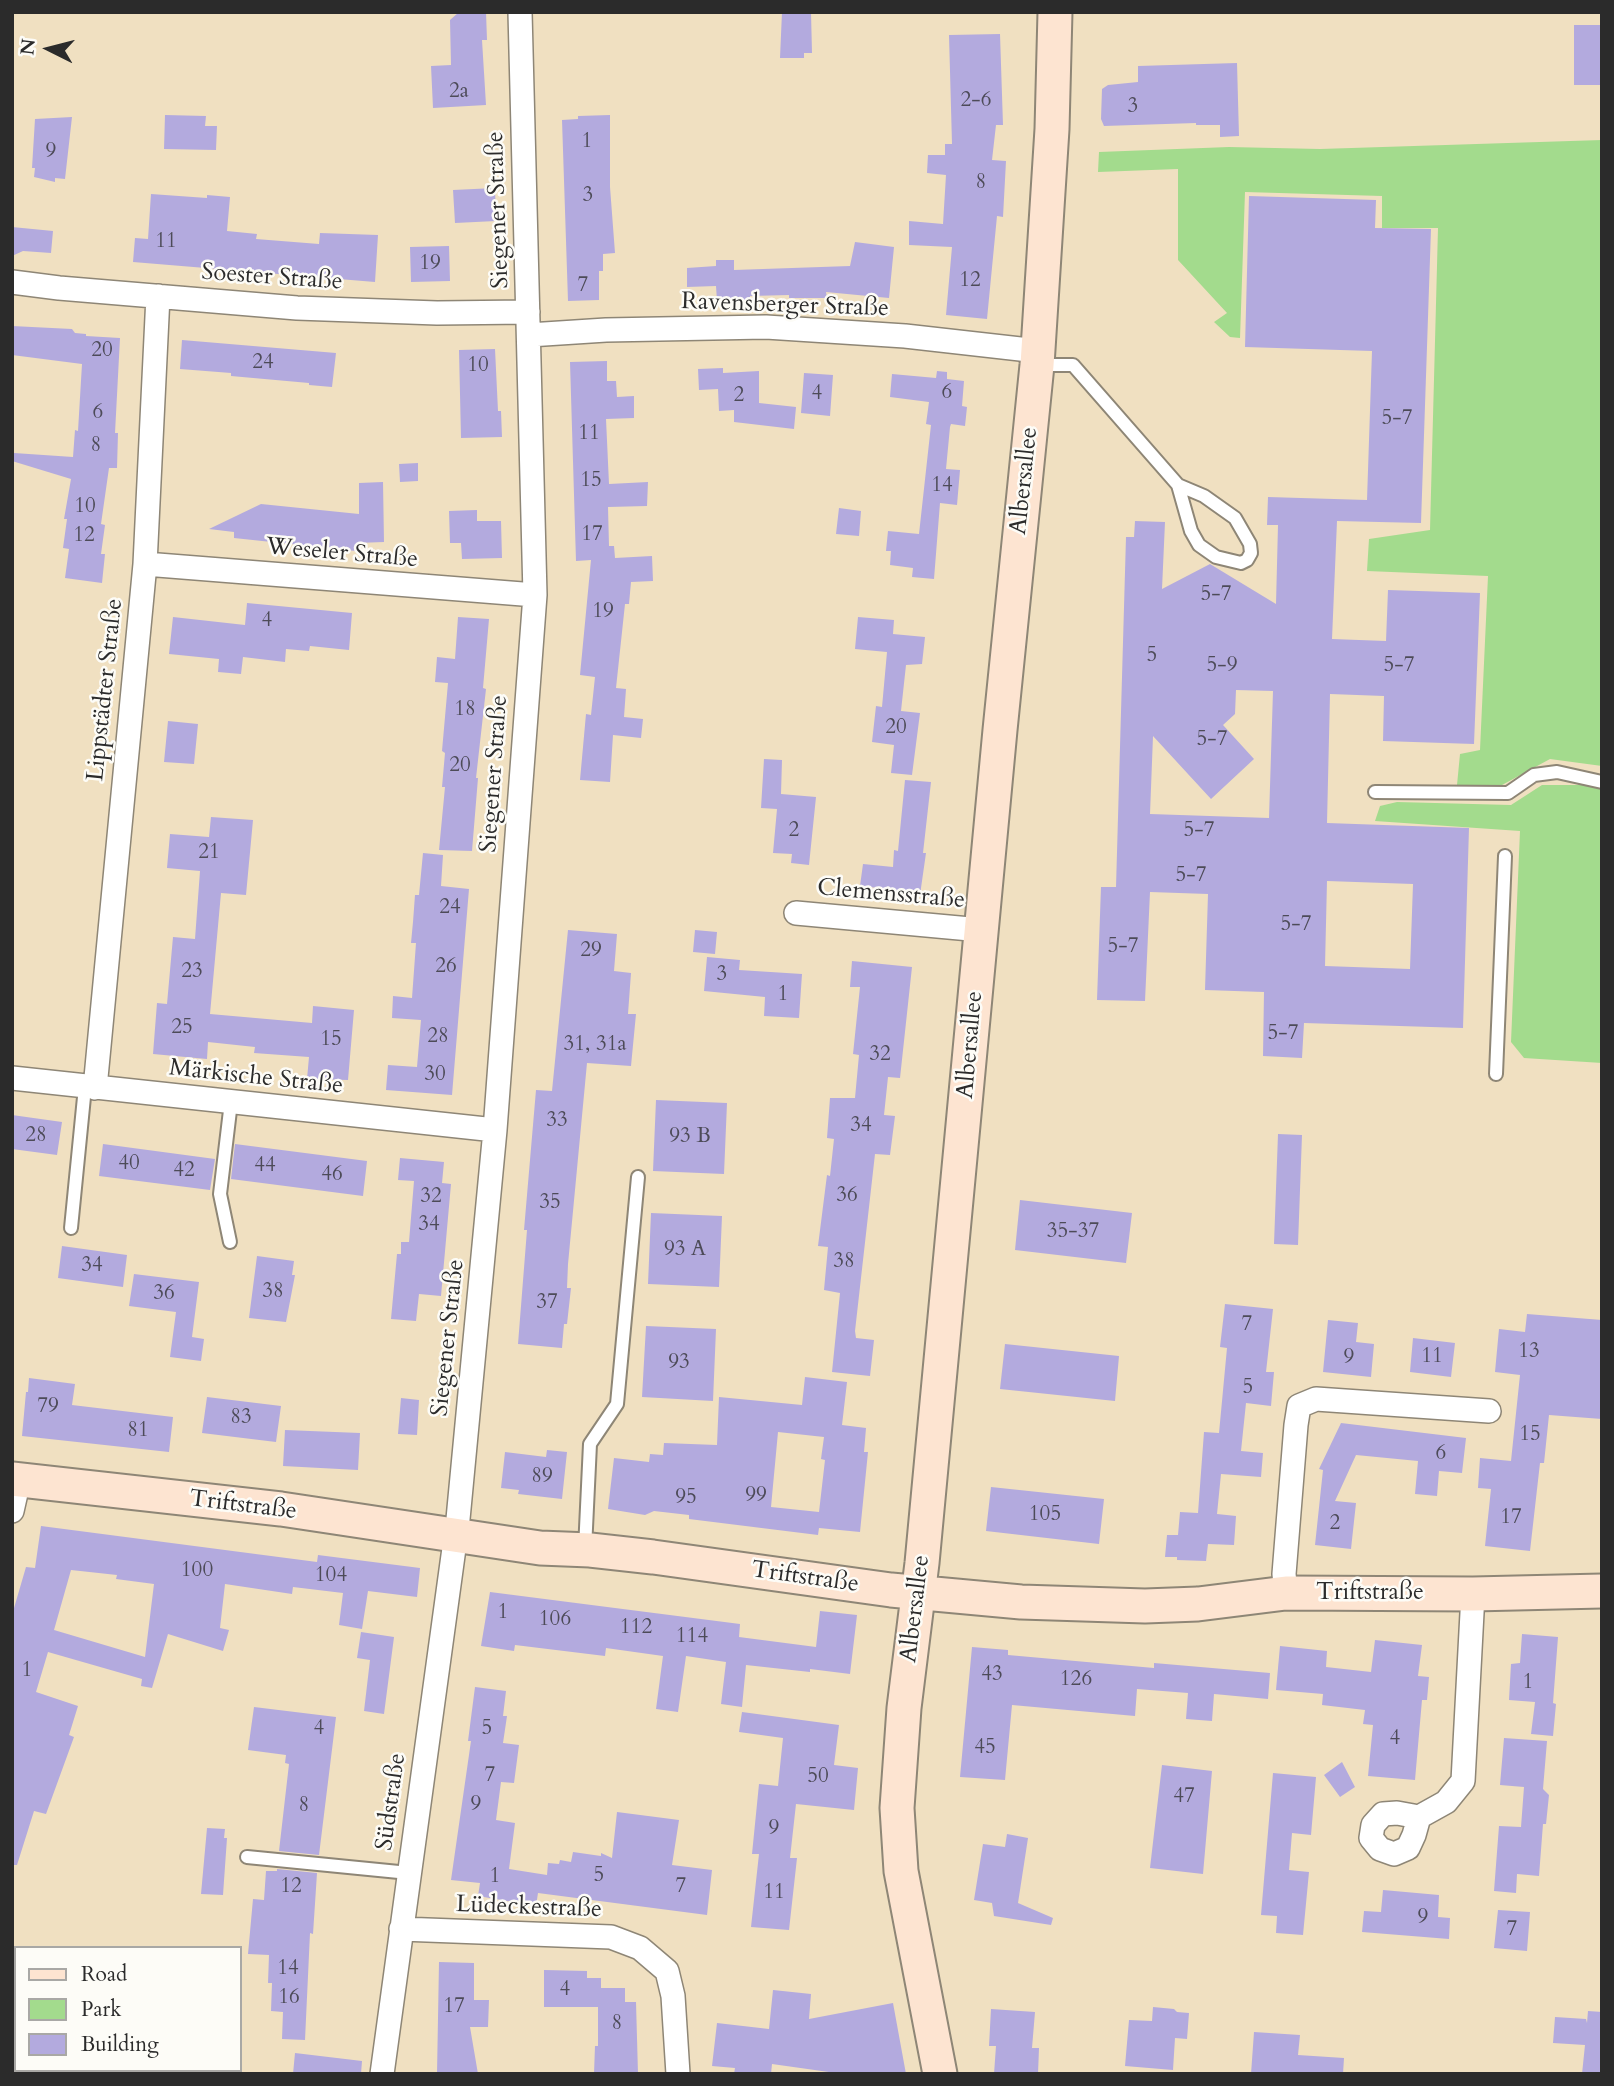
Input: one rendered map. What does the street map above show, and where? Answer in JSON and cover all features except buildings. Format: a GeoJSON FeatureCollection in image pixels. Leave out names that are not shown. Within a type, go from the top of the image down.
{"type":"FeatureCollection","features":[{"type":"Feature","properties":{"kind":"street","name":"Siegener Straße"},"geometry":{"type":"LineString","coordinates":[[455,1537],[495,1130],[535,595],[520,12]]}},
{"type":"Feature","properties":{"kind":"street","name":"Albersallee"},"geometry":{"type":"LineString","coordinates":[[940,2074],[901,1871],[897,1808],[904,1708],[919,1592],[946,1328],[981,930],[1037,358],[1052,129],[1055,12]]}},
{"type":"Feature","properties":{"kind":"street","name":"Soester Straße"},"geometry":{"type":"LineString","coordinates":[[12,282],[297,308],[437,313],[528,312]]}},
{"type":"Feature","properties":{"kind":"street","name":"Lippstädter Straße"},"geometry":{"type":"LineString","coordinates":[[90,1087],[145,564],[158,296]]}},
{"type":"Feature","properties":{"kind":"street","name":"Ravensberger Straße"},"geometry":{"type":"LineString","coordinates":[[529,335],[607,330],[766,327],[905,336],[1037,358]]}},
{"type":"Feature","properties":{"kind":"street","name":"Weseler Straße"},"geometry":{"type":"LineString","coordinates":[[145,564],[535,595]]}},
{"type":"Feature","properties":{"kind":"street","name":"Clemensstraße"},"geometry":{"type":"LineString","coordinates":[[796,913],[981,930]]}},
{"type":"Feature","properties":{"kind":"street","name":"Märkische Straße"},"geometry":{"type":"LineString","coordinates":[[12,1078],[495,1130]]}},
{"type":"Feature","properties":{"kind":"street"},"geometry":{"type":"LineString","coordinates":[[1286,1593],[1284,1574],[1299,1406],[1316,1399],[1489,1411]]}},
{"type":"Feature","properties":{"kind":"street","name":"Triftstraße"},"geometry":{"type":"LineString","coordinates":[[14,1490],[281,1509],[540,1548],[585,1550],[919,1592],[1021,1602],[1145,1606],[1198,1604],[1286,1593],[1474,1594],[1602,1591]]}},
{"type":"Feature","properties":{"kind":"street","name":"Südstraße"},"geometry":{"type":"LineString","coordinates":[[382,2074],[455,1537]]}},
{"type":"Feature","properties":{"kind":"street"},"geometry":{"type":"LineString","coordinates":[[1419,1816],[1446,1802],[1463,1781],[1474,1594]]}},
{"type":"Feature","properties":{"kind":"street","name":"Lüdeckestraße"},"geometry":{"type":"LineString","coordinates":[[401,1929],[611,1937],[640,1948],[667,1971],[673,1996],[678,2074]]}},
{"type":"Feature","properties":{"kind":"lane"},"geometry":{"type":"LineString","coordinates":[[1037,358],[1073,365],[1124,421],[1178,485],[1191,531],[1199,545],[1216,556],[1241,563],[1247,560],[1251,553],[1250,544],[1235,518],[1204,496],[1178,485]]}},
{"type":"Feature","properties":{"kind":"lane"},"geometry":{"type":"LineString","coordinates":[[1375,792],[1508,793],[1534,775],[1557,772],[1602,782]]}},
{"type":"Feature","properties":{"kind":"lane"},"geometry":{"type":"LineString","coordinates":[[1496,1074],[1505,856]]}},
{"type":"Feature","properties":{"kind":"lane"},"geometry":{"type":"LineString","coordinates":[[71,1228],[90,1087]]}},
{"type":"Feature","properties":{"kind":"lane"},"geometry":{"type":"LineString","coordinates":[[230,1242],[220,1194],[231,1102]]}},
{"type":"Feature","properties":{"kind":"lane"},"geometry":{"type":"LineString","coordinates":[[585,1550],[590,1444],[617,1404],[638,1177]]}},
{"type":"Feature","properties":{"kind":"lane"},"geometry":{"type":"LineString","coordinates":[[247,1857],[409,1872]]}},
{"type":"Feature","properties":{"kind":"green space"},"geometry":{"type":"Polygon","coordinates":[[[1602,140],[1602,766],[1550,759],[1502,785],[1457,785],[1460,754],[1480,750],[1488,576],[1367,571],[1369,539],[1430,530],[1438,228],[1382,228],[1382,196],[1245,192],[1240,338],[1230,337],[1214,322],[1227,313],[1178,260],[1178,169],[1098,172],[1099,152],[1229,147],[1320,149],[1602,140]]]}},
{"type":"Feature","properties":{"kind":"green space"},"geometry":{"type":"Polygon","coordinates":[[[1542,785],[1590,785],[1602,788],[1602,1063],[1524,1058],[1511,1042],[1520,831],[1375,821],[1380,806],[1397,802],[1511,805],[1542,785]]]}}]}
